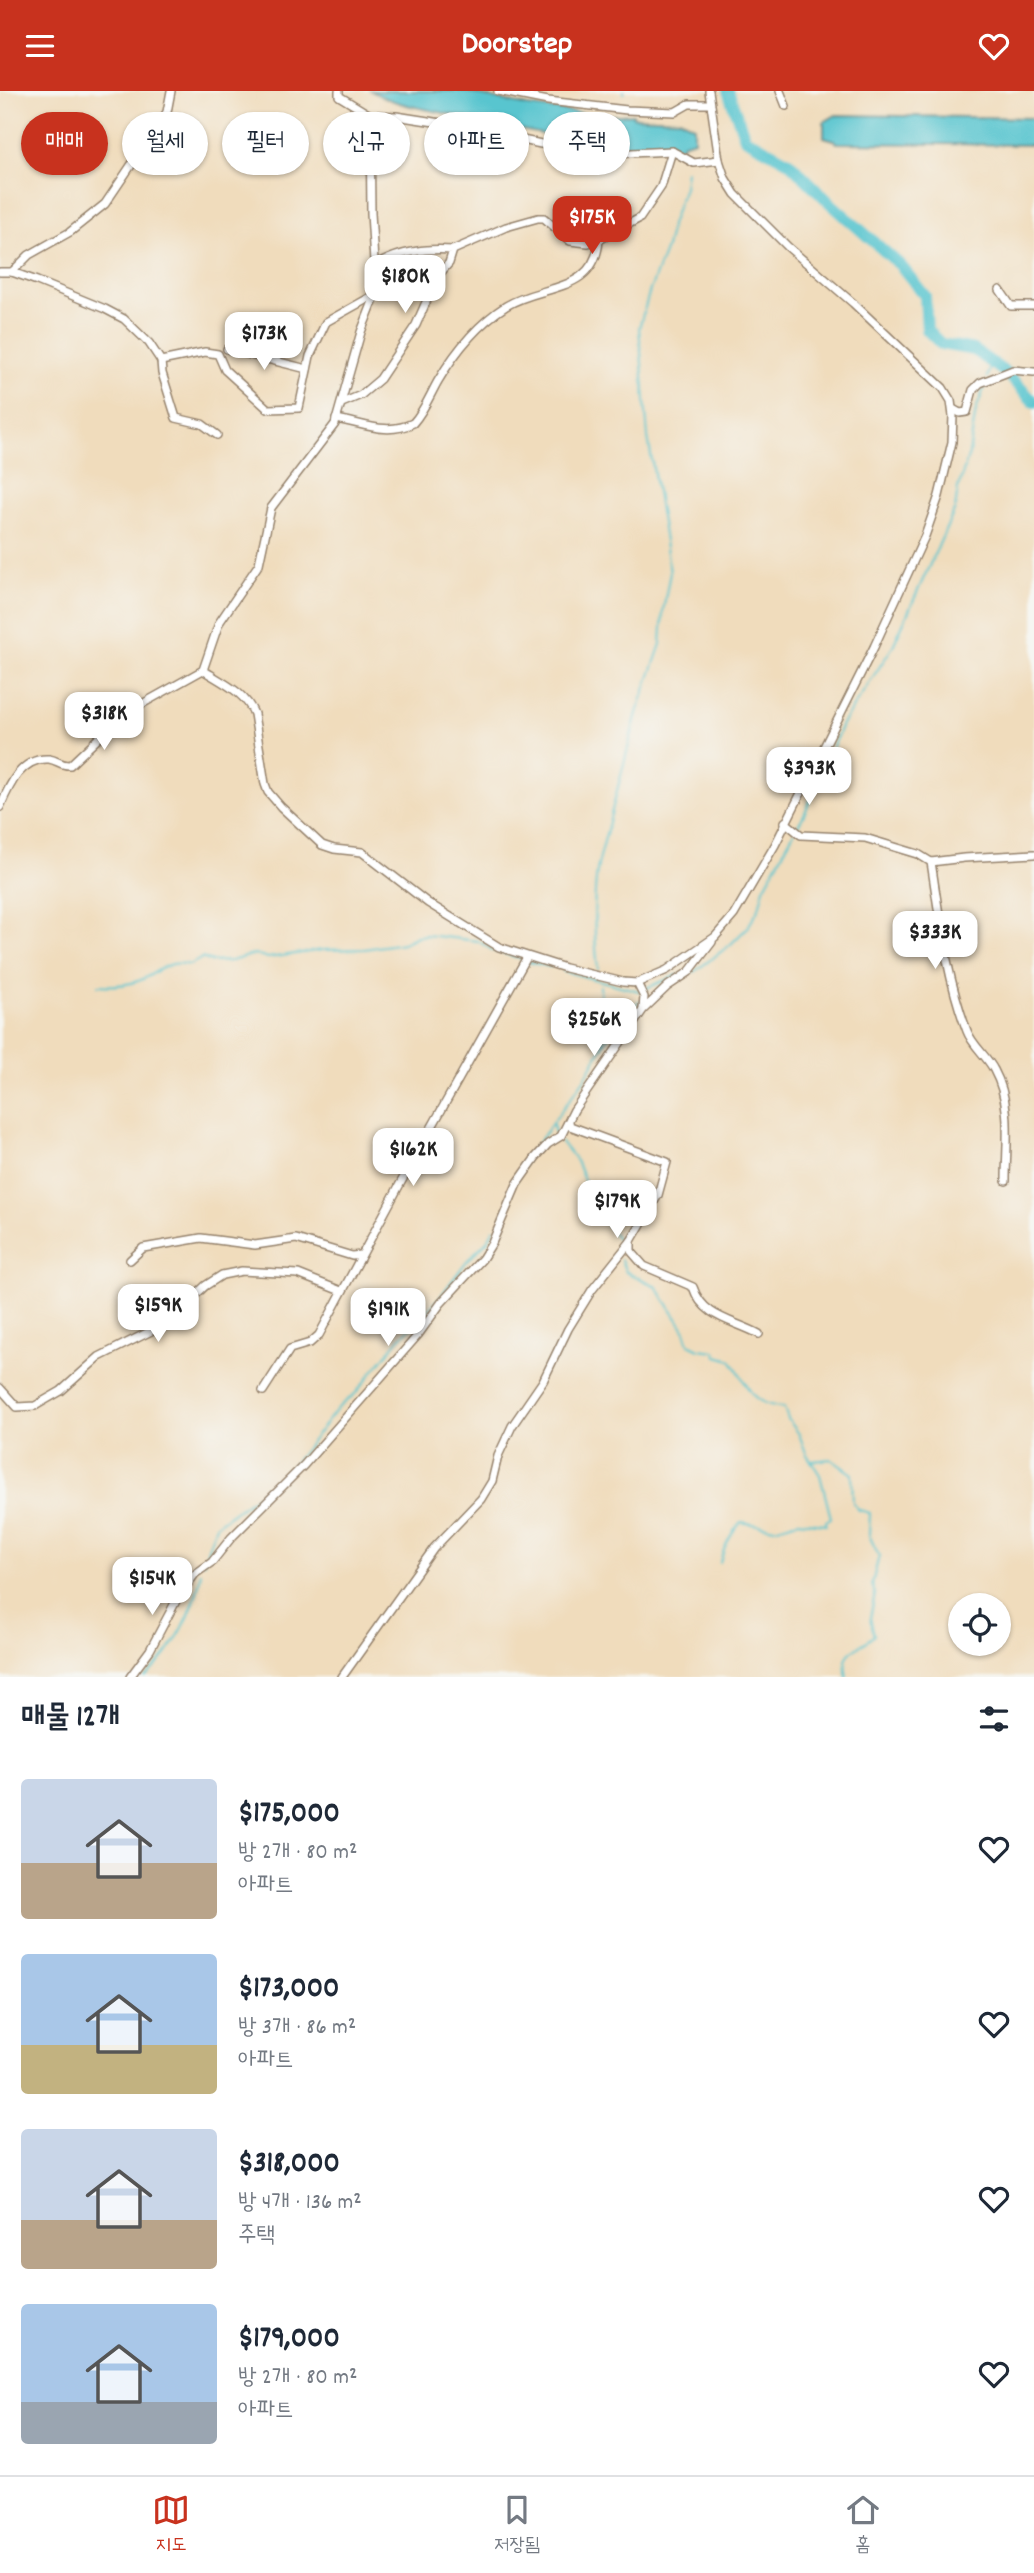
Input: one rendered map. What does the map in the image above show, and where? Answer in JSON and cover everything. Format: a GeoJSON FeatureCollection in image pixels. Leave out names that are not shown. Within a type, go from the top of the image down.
{"type":"FeatureCollection","features":[{"type":"Feature","properties":{"kind":"street"},"geometry":{"type":"LineString","coordinates":[[12,272],[29,254],[59,239],[105,204],[167,112],[171,91]]}},
{"type":"Feature","properties":{"kind":"street"},"geometry":{"type":"LineString","coordinates":[[339,91],[339,96],[365,112]]}},
{"type":"Feature","properties":{"kind":"street"},"geometry":{"type":"LineString","coordinates":[[498,91],[548,101],[627,110],[674,112],[689,104],[710,104]]}},
{"type":"Feature","properties":{"kind":"street"},"geometry":{"type":"LineString","coordinates":[[709,91],[719,160],[729,185],[752,212],[943,389],[953,408],[960,413],[967,412],[973,390],[980,383],[1013,370],[1034,372]]}},
{"type":"Feature","properties":{"kind":"street"},"geometry":{"type":"LineString","coordinates":[[780,91],[786,106]]}},
{"type":"Feature","properties":{"kind":"street"},"geometry":{"type":"LineString","coordinates":[[410,119],[611,154],[672,151],[694,163],[719,160]]}},
{"type":"Feature","properties":{"kind":"street"},"geometry":{"type":"LineString","coordinates":[[375,265],[405,251],[453,250],[506,227],[538,218],[544,218],[570,241],[588,243],[599,240],[640,218],[661,187],[672,151]]}},
{"type":"Feature","properties":{"kind":"street"},"geometry":{"type":"LineString","coordinates":[[0,807],[12,783],[26,765],[46,759],[70,765],[124,714],[202,670],[219,623],[259,563],[271,508],[336,419],[342,403],[376,295],[371,175]]}},
{"type":"Feature","properties":{"kind":"street"},"geometry":{"type":"LineString","coordinates":[[336,419],[382,429],[394,429],[413,423],[456,351],[508,305],[545,290],[565,286],[582,276],[596,255],[599,240]]}},
{"type":"Feature","properties":{"kind":"street"},"geometry":{"type":"LineString","coordinates":[[342,403],[361,395],[380,379],[416,325],[438,277],[449,263],[453,250]]}},
{"type":"Feature","properties":{"kind":"street"},"geometry":{"type":"LineString","coordinates":[[0,272],[12,272],[118,315],[149,343],[161,361],[176,418],[202,424],[217,435]]}},
{"type":"Feature","properties":{"kind":"street"},"geometry":{"type":"LineString","coordinates":[[1000,290],[1011,306],[1034,306]]}},
{"type":"Feature","properties":{"kind":"street"},"geometry":{"type":"LineString","coordinates":[[218,354],[225,370],[268,409],[299,408],[310,356],[326,322],[376,295]]}},
{"type":"Feature","properties":{"kind":"street"},"geometry":{"type":"LineString","coordinates":[[161,361],[205,352],[218,354],[240,342]]}},
{"type":"Feature","properties":{"kind":"street"},"geometry":{"type":"LineString","coordinates":[[227,349],[307,369]]}},
{"type":"Feature","properties":{"kind":"street"},"geometry":{"type":"LineString","coordinates":[[130,1677],[150,1650],[177,1599],[195,1574],[212,1562],[304,1465],[482,1259],[492,1243],[517,1184],[542,1149],[561,1136],[574,1110],[643,1010],[668,986],[689,972],[742,902],[874,647],[925,536],[939,496],[952,442],[953,408]]}},
{"type":"Feature","properties":{"kind":"street"},"geometry":{"type":"LineString","coordinates":[[202,670],[245,697],[254,714],[268,792],[322,845],[362,852],[408,889],[499,947],[593,975],[637,983],[656,976],[715,937]]}},
{"type":"Feature","properties":{"kind":"street"},"geometry":{"type":"LineString","coordinates":[[785,822],[801,835],[865,838],[918,854],[931,862],[964,857],[1034,854]]}},
{"type":"Feature","properties":{"kind":"street"},"geometry":{"type":"LineString","coordinates":[[931,862],[943,944],[967,1030],[993,1067],[1007,1108],[1006,1181]]}},
{"type":"Feature","properties":{"kind":"street"},"geometry":{"type":"LineString","coordinates":[[263,1391],[289,1349],[310,1343],[319,1335],[527,957]]}},
{"type":"Feature","properties":{"kind":"street"},"geometry":{"type":"LineString","coordinates":[[637,983],[644,997],[643,1010]]}},
{"type":"Feature","properties":{"kind":"street"},"geometry":{"type":"LineString","coordinates":[[342,1677],[434,1548],[481,1499],[492,1481],[498,1456],[512,1426],[543,1381],[568,1329],[592,1290],[631,1241],[658,1195],[667,1162],[570,1126],[569,1122]]}},
{"type":"Feature","properties":{"kind":"street"},"geometry":{"type":"LineString","coordinates":[[131,1260],[143,1248],[201,1238],[255,1245],[296,1239],[352,1256],[361,1255]]}},
{"type":"Feature","properties":{"kind":"street"},"geometry":{"type":"LineString","coordinates":[[631,1241],[631,1251],[644,1266],[687,1283],[692,1287],[697,1300],[708,1311],[759,1334]]}},
{"type":"Feature","properties":{"kind":"street"},"geometry":{"type":"LineString","coordinates":[[0,1388],[17,1407],[35,1406],[61,1391],[99,1357],[165,1325],[210,1282],[232,1272],[298,1274],[341,1291]]}},
{"type":"Feature","properties":{"kind":"water"},"geometry":{"type":"Polygon","coordinates":[[[371,91],[462,91],[527,106],[574,112],[543,112],[543,134],[529,132],[529,112],[438,112],[390,100],[371,91]]]}},
{"type":"Feature","properties":{"kind":"water"},"geometry":{"type":"Polygon","coordinates":[[[630,114],[633,114],[633,117],[680,119],[694,126],[694,140],[682,144],[682,147],[630,146],[630,114]]]}},
{"type":"Feature","properties":{"kind":"water"},"geometry":{"type":"Polygon","coordinates":[[[836,115],[1034,118],[1034,145],[837,143],[824,137],[824,122],[836,115]]]}},
{"type":"Feature","properties":{"kind":"waterway"},"geometry":{"type":"LineString","coordinates":[[728,91],[745,138],[789,162],[901,266],[925,296],[927,330],[941,344],[974,350],[1006,373],[1034,402]]}},
{"type":"Feature","properties":{"kind":"waterway"},"geometry":{"type":"LineString","coordinates":[[598,969],[594,917],[598,865],[637,713],[661,644],[663,611],[670,572],[648,437],[639,328],[666,248],[686,171]]}},
{"type":"Feature","properties":{"kind":"waterway"},"geometry":{"type":"LineString","coordinates":[[987,377],[991,363]]}},
{"type":"Feature","properties":{"kind":"waterway"},"geometry":{"type":"LineString","coordinates":[[797,827],[842,724],[892,648],[955,509],[958,488],[969,454],[976,410],[985,386]]}},
{"type":"Feature","properties":{"kind":"waterway"},"geometry":{"type":"LineString","coordinates":[[694,972],[730,945],[748,927],[759,908],[764,888],[794,832]]}},
{"type":"Feature","properties":{"kind":"waterway"},"geometry":{"type":"LineString","coordinates":[[98,985],[133,982],[167,965],[190,965],[202,958],[212,962],[231,961],[255,954],[268,958],[322,950],[364,949],[403,943],[426,935],[478,941],[492,950],[522,959]]}},
{"type":"Feature","properties":{"kind":"waterway"},"geometry":{"type":"LineString","coordinates":[[528,962],[551,967]]}},
{"type":"Feature","properties":{"kind":"waterway"},"geometry":{"type":"LineString","coordinates":[[563,971],[639,991]]}},
{"type":"Feature","properties":{"kind":"waterway"},"geometry":{"type":"LineString","coordinates":[[644,989],[678,975]]}},
{"type":"Feature","properties":{"kind":"waterway"},"geometry":{"type":"LineString","coordinates":[[600,986],[603,1047]]}},
{"type":"Feature","properties":{"kind":"waterway"},"geometry":{"type":"LineString","coordinates":[[516,1180],[525,1161],[585,1078],[610,1033],[635,1004],[640,1002]]}},
{"type":"Feature","properties":{"kind":"waterway"},"geometry":{"type":"LineString","coordinates":[[553,1125],[556,1137]]}},
{"type":"Feature","properties":{"kind":"waterway"},"geometry":{"type":"LineString","coordinates":[[560,1141],[576,1161],[597,1211],[619,1241],[621,1251]]}},
{"type":"Feature","properties":{"kind":"waterway"},"geometry":{"type":"LineString","coordinates":[[203,1563],[216,1525],[284,1476],[338,1408],[355,1394],[399,1339],[436,1302],[466,1262],[488,1240],[494,1229]]}},
{"type":"Feature","properties":{"kind":"waterway"},"geometry":{"type":"LineString","coordinates":[[621,1260],[626,1272],[656,1286],[685,1331],[689,1344],[699,1349],[715,1351],[717,1356],[731,1360],[756,1398],[772,1406],[784,1408],[820,1475],[831,1518],[826,1524],[798,1521],[775,1528],[741,1522],[728,1541],[720,1562]]}},
{"type":"Feature","properties":{"kind":"waterway"},"geometry":{"type":"LineString","coordinates":[[812,1461],[831,1459],[852,1474],[853,1503],[859,1510],[870,1513],[869,1535],[879,1556],[872,1584],[875,1594],[870,1618],[874,1635],[848,1655],[845,1668],[847,1677]]}},
{"type":"Feature","properties":{"kind":"waterway"},"geometry":{"type":"LineString","coordinates":[[145,1677],[156,1667],[182,1629],[194,1601],[201,1572]]}}]}
